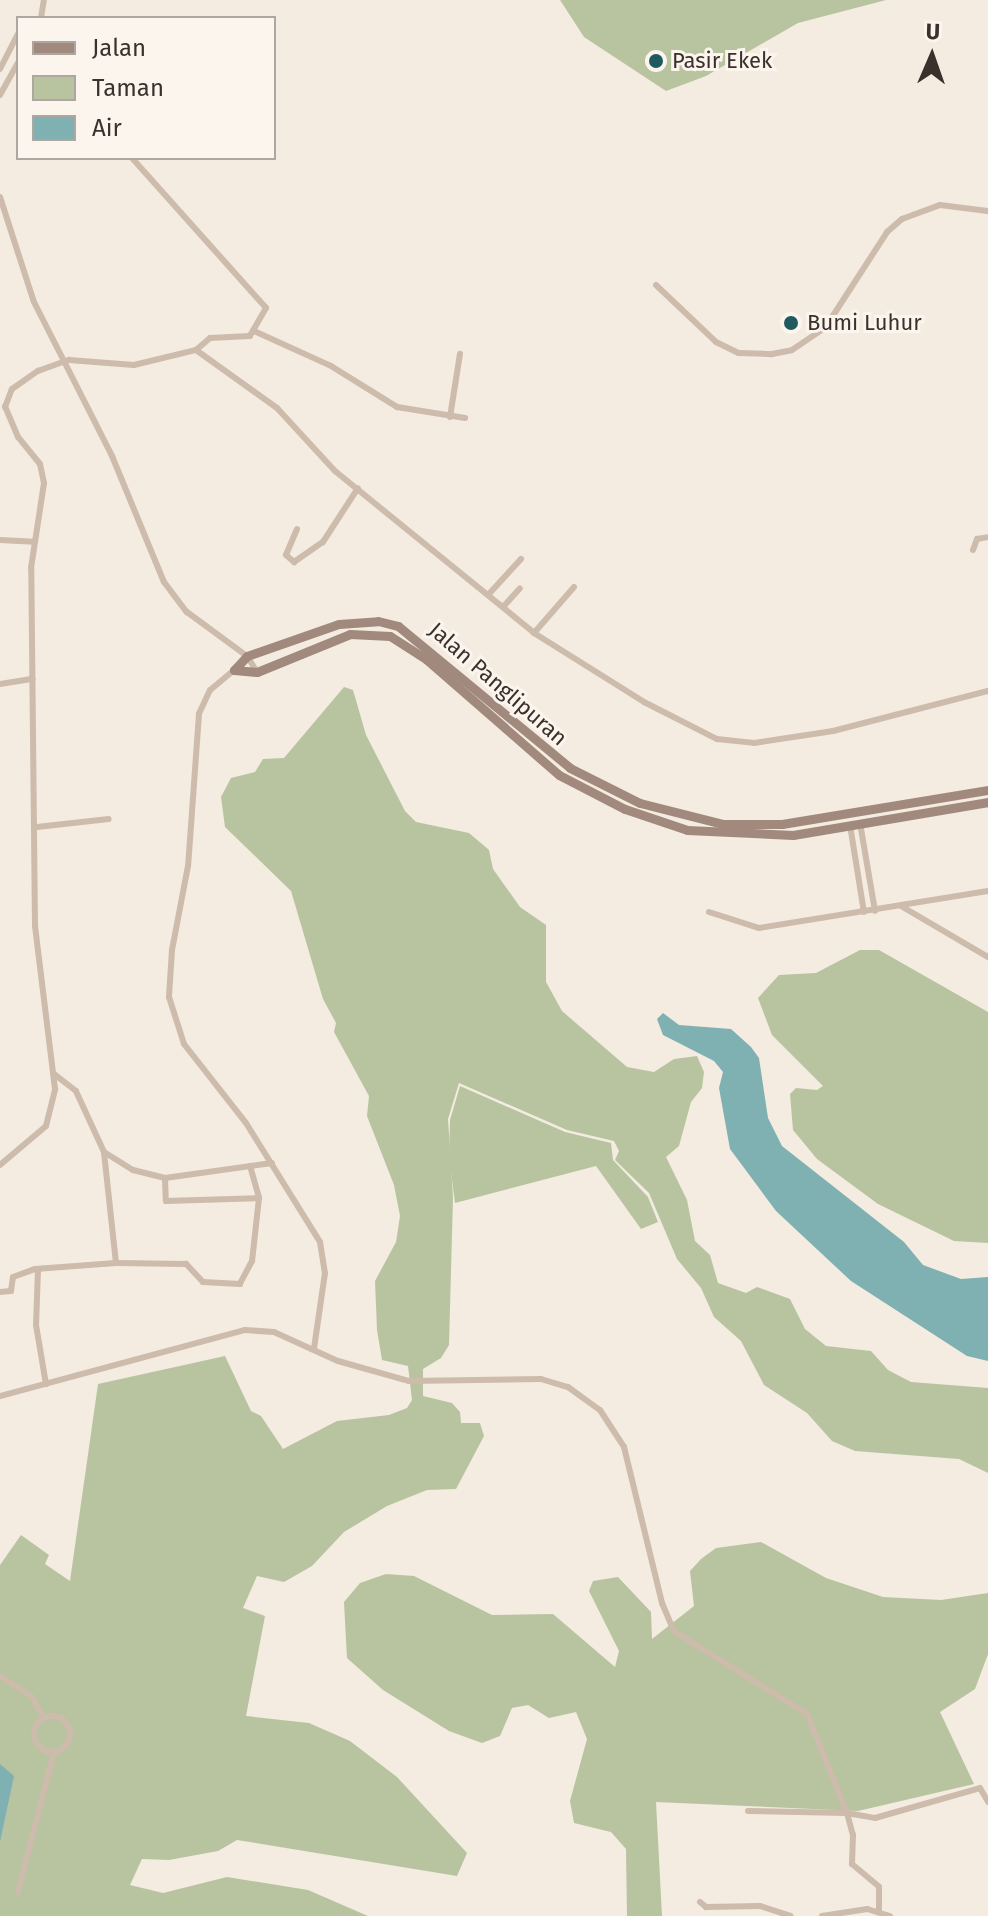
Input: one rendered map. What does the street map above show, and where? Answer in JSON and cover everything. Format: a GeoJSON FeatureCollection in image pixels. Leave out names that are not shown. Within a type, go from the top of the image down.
{"type":"FeatureCollection","features":[{"type":"Feature","properties":{"kind":"main road","name":"Jalan Panglipuran"},"geometry":{"type":"LineString","coordinates":[[234,670],[247,656],[339,624],[378,621],[422,642],[516,726],[603,787],[670,813],[723,824],[782,824],[986,791]]}},
{"type":"Feature","properties":{"kind":"main road","name":"Jalan Panglipuran"},"geometry":{"type":"LineString","coordinates":[[234,670],[257,672],[350,634],[390,636],[426,659],[507,734],[593,794],[687,830],[755,837],[986,802]]}},
{"type":"Feature","properties":{"kind":"main road"},"geometry":{"type":"LineString","coordinates":[[507,734],[516,726]]}},
{"type":"Feature","properties":{"kind":"main road"},"geometry":{"type":"LineString","coordinates":[[986,791],[986,802]]}},
{"type":"Feature","properties":{"kind":"street"},"geometry":{"type":"LineString","coordinates":[[0,69],[16,38]]}},
{"type":"Feature","properties":{"kind":"street"},"geometry":{"type":"LineString","coordinates":[[0,95],[16,67]]}},
{"type":"Feature","properties":{"kind":"street"},"geometry":{"type":"LineString","coordinates":[[0,1165],[46,1126],[54,1104],[54,1074],[36,953],[34,542],[43,474],[7,416],[3,400],[20,381],[66,361],[115,367],[196,350],[206,339],[246,337],[254,331],[266,312],[264,305],[134,160]]}},
{"type":"Feature","properties":{"kind":"street"},"geometry":{"type":"LineString","coordinates":[[0,197],[34,302],[66,361],[164,582],[187,612],[247,656],[257,672]]}},
{"type":"Feature","properties":{"kind":"street"},"geometry":{"type":"LineString","coordinates":[[656,285],[716,342],[739,353],[772,354],[792,350],[825,328],[887,232],[902,219],[940,205],[988,211]]}},
{"type":"Feature","properties":{"kind":"street"},"geometry":{"type":"LineString","coordinates":[[254,331],[331,366],[397,407],[465,418]]}},
{"type":"Feature","properties":{"kind":"street"},"geometry":{"type":"LineString","coordinates":[[196,350],[277,408],[358,488],[534,633],[644,702],[728,742],[833,731],[988,691]]}},
{"type":"Feature","properties":{"kind":"street"},"geometry":{"type":"LineString","coordinates":[[450,417],[460,354]]}},
{"type":"Feature","properties":{"kind":"street"},"geometry":{"type":"LineString","coordinates":[[297,529],[286,555],[294,562],[323,542],[358,488]]}},
{"type":"Feature","properties":{"kind":"street"},"geometry":{"type":"LineString","coordinates":[[973,550],[977,539],[988,537]]}},
{"type":"Feature","properties":{"kind":"street"},"geometry":{"type":"LineString","coordinates":[[0,540],[34,542]]}},
{"type":"Feature","properties":{"kind":"street"},"geometry":{"type":"LineString","coordinates":[[488,595],[521,559]]}},
{"type":"Feature","properties":{"kind":"street"},"geometry":{"type":"LineString","coordinates":[[534,633],[574,587]]}},
{"type":"Feature","properties":{"kind":"street"},"geometry":{"type":"LineString","coordinates":[[503,607],[520,588]]}},
{"type":"Feature","properties":{"kind":"street"},"geometry":{"type":"LineString","coordinates":[[234,670],[210,690],[199,714],[188,866],[172,950],[169,997],[184,1044],[272,1163],[320,1242],[325,1273],[314,1348]]}},
{"type":"Feature","properties":{"kind":"street"},"geometry":{"type":"LineString","coordinates":[[0,684],[33,679]]}},
{"type":"Feature","properties":{"kind":"street"},"geometry":{"type":"LineString","coordinates":[[37,827],[109,819]]}},
{"type":"Feature","properties":{"kind":"street"},"geometry":{"type":"LineString","coordinates":[[855,824],[875,911]]}},
{"type":"Feature","properties":{"kind":"street"},"geometry":{"type":"LineString","coordinates":[[855,824],[864,912]]}},
{"type":"Feature","properties":{"kind":"street"},"geometry":{"type":"LineString","coordinates":[[709,912],[759,928],[988,891]]}},
{"type":"Feature","properties":{"kind":"street"},"geometry":{"type":"LineString","coordinates":[[901,906],[988,957]]}},
{"type":"Feature","properties":{"kind":"street"},"geometry":{"type":"LineString","coordinates":[[54,1074],[70,1083],[84,1102],[104,1152],[116,1263]]}},
{"type":"Feature","properties":{"kind":"street"},"geometry":{"type":"LineString","coordinates":[[104,1152],[133,1170],[165,1178],[272,1163]]}},
{"type":"Feature","properties":{"kind":"street"},"geometry":{"type":"LineString","coordinates":[[0,1292],[11,1291],[13,1277],[38,1269],[116,1263],[186,1264],[203,1282],[240,1284],[252,1261],[259,1198],[250,1166]]}},
{"type":"Feature","properties":{"kind":"street"},"geometry":{"type":"LineString","coordinates":[[165,1178],[168,1201],[259,1198]]}},
{"type":"Feature","properties":{"kind":"street"},"geometry":{"type":"LineString","coordinates":[[38,1269],[36,1325],[46,1384]]}},
{"type":"Feature","properties":{"kind":"street"},"geometry":{"type":"LineString","coordinates":[[0,1396],[245,1330],[274,1332],[338,1361],[409,1381],[541,1379],[568,1387],[600,1410],[624,1447],[662,1603],[674,1631],[807,1714],[847,1813],[853,1835],[852,1864],[879,1887],[879,1912]]}},
{"type":"Feature","properties":{"kind":"street"},"geometry":{"type":"LineString","coordinates":[[0,1676],[32,1697],[43,1717]]}},
{"type":"Feature","properties":{"kind":"street"},"geometry":{"type":"LineString","coordinates":[[43,1717],[33,1736],[40,1748],[54,1752]]}},
{"type":"Feature","properties":{"kind":"street"},"geometry":{"type":"LineString","coordinates":[[18,1892],[54,1752],[67,1744],[69,1729],[61,1718],[43,1717]]}},
{"type":"Feature","properties":{"kind":"street"},"geometry":{"type":"LineString","coordinates":[[748,1811],[847,1813],[875,1818],[980,1788],[988,1802]]}},
{"type":"Feature","properties":{"kind":"street"},"geometry":{"type":"LineString","coordinates":[[700,1902],[706,1907],[760,1906],[790,1916]]}},
{"type":"Feature","properties":{"kind":"street"},"geometry":{"type":"LineString","coordinates":[[822,1916],[857,1909],[890,1916]]}},
{"type":"Feature","properties":{"kind":"green space"},"geometry":{"type":"Polygon","coordinates":[[[560,0],[886,0],[798,23],[706,76],[666,91],[584,37],[560,0]]]}},
{"type":"Feature","properties":{"kind":"green space"},"geometry":{"type":"Polygon","coordinates":[[[344,687],[353,690],[366,735],[405,811],[416,822],[469,833],[489,850],[493,869],[520,907],[546,925],[546,982],[562,1011],[627,1067],[654,1072],[674,1059],[697,1056],[704,1072],[702,1088],[691,1102],[679,1146],[666,1157],[687,1200],[695,1241],[710,1255],[718,1283],[746,1293],[757,1287],[790,1299],[805,1329],[826,1346],[871,1351],[888,1370],[911,1382],[988,1388],[988,1473],[959,1459],[855,1451],[832,1441],[807,1413],[764,1385],[741,1341],[714,1317],[701,1288],[677,1259],[649,1193],[615,1160],[619,1151],[614,1141],[567,1130],[459,1083],[448,1119],[453,1197],[449,1345],[441,1358],[423,1369],[423,1396],[452,1403],[460,1412],[461,1423],[480,1423],[484,1436],[456,1489],[427,1490],[387,1506],[344,1532],[312,1566],[284,1582],[257,1576],[243,1608],[265,1616],[246,1716],[309,1723],[350,1741],[397,1777],[467,1853],[457,1876],[237,1840],[218,1851],[169,1860],[142,1859],[130,1885],[163,1893],[227,1877],[308,1890],[368,1916],[0,1916],[0,1565],[21,1535],[49,1555],[45,1564],[70,1581],[98,1384],[225,1356],[251,1411],[261,1416],[283,1449],[337,1421],[389,1415],[407,1408],[412,1400],[408,1366],[382,1360],[377,1330],[375,1281],[396,1242],[400,1216],[394,1185],[367,1116],[369,1096],[334,1032],[336,1023],[323,999],[291,891],[225,827],[221,797],[231,778],[255,772],[263,759],[284,758],[344,687]]]}},
{"type":"Feature","properties":{"kind":"green space"},"geometry":{"type":"Polygon","coordinates":[[[860,950],[879,950],[988,1012],[988,1243],[954,1241],[878,1204],[817,1159],[793,1130],[790,1094],[796,1088],[817,1090],[823,1086],[772,1035],[758,998],[779,975],[816,973],[860,950]]]}},
{"type":"Feature","properties":{"kind":"green space"},"geometry":{"type":"Polygon","coordinates":[[[460,1086],[565,1132],[611,1143],[613,1160],[648,1197],[658,1222],[641,1229],[596,1166],[455,1203],[449,1156],[450,1120],[460,1086]]]}},
{"type":"Feature","properties":{"kind":"green space"},"geometry":{"type":"Polygon","coordinates":[[[761,1542],[826,1578],[883,1597],[941,1600],[988,1593],[988,1654],[975,1689],[940,1712],[974,1784],[858,1811],[656,1802],[662,1916],[627,1916],[626,1849],[611,1832],[574,1823],[570,1801],[587,1739],[576,1712],[549,1718],[528,1705],[512,1708],[500,1736],[482,1743],[449,1731],[383,1690],[347,1658],[344,1602],[360,1583],[386,1574],[414,1576],[492,1615],[553,1614],[615,1667],[619,1651],[589,1591],[593,1581],[618,1577],[651,1612],[652,1639],[694,1606],[690,1571],[701,1559],[716,1548],[761,1542]]]}},
{"type":"Feature","properties":{"kind":"water"},"geometry":{"type":"Polygon","coordinates":[[[663,1013],[679,1025],[731,1029],[751,1047],[759,1058],[768,1118],[782,1146],[904,1242],[923,1265],[961,1279],[988,1277],[988,1361],[967,1356],[851,1281],[776,1211],[730,1149],[719,1088],[723,1072],[714,1061],[663,1035],[657,1019],[663,1013]]]}},
{"type":"Feature","properties":{"kind":"water"},"geometry":{"type":"Polygon","coordinates":[[[0,1764],[14,1776],[0,1842],[0,1764]]]}},
{"type":"Feature","properties":{"kind":"place","name":"Pasir Ekek"},"geometry":{"type":"Point","coordinates":[656,61]}},
{"type":"Feature","properties":{"kind":"place","name":"Bumi Luhur"},"geometry":{"type":"Point","coordinates":[791,323]}}]}
